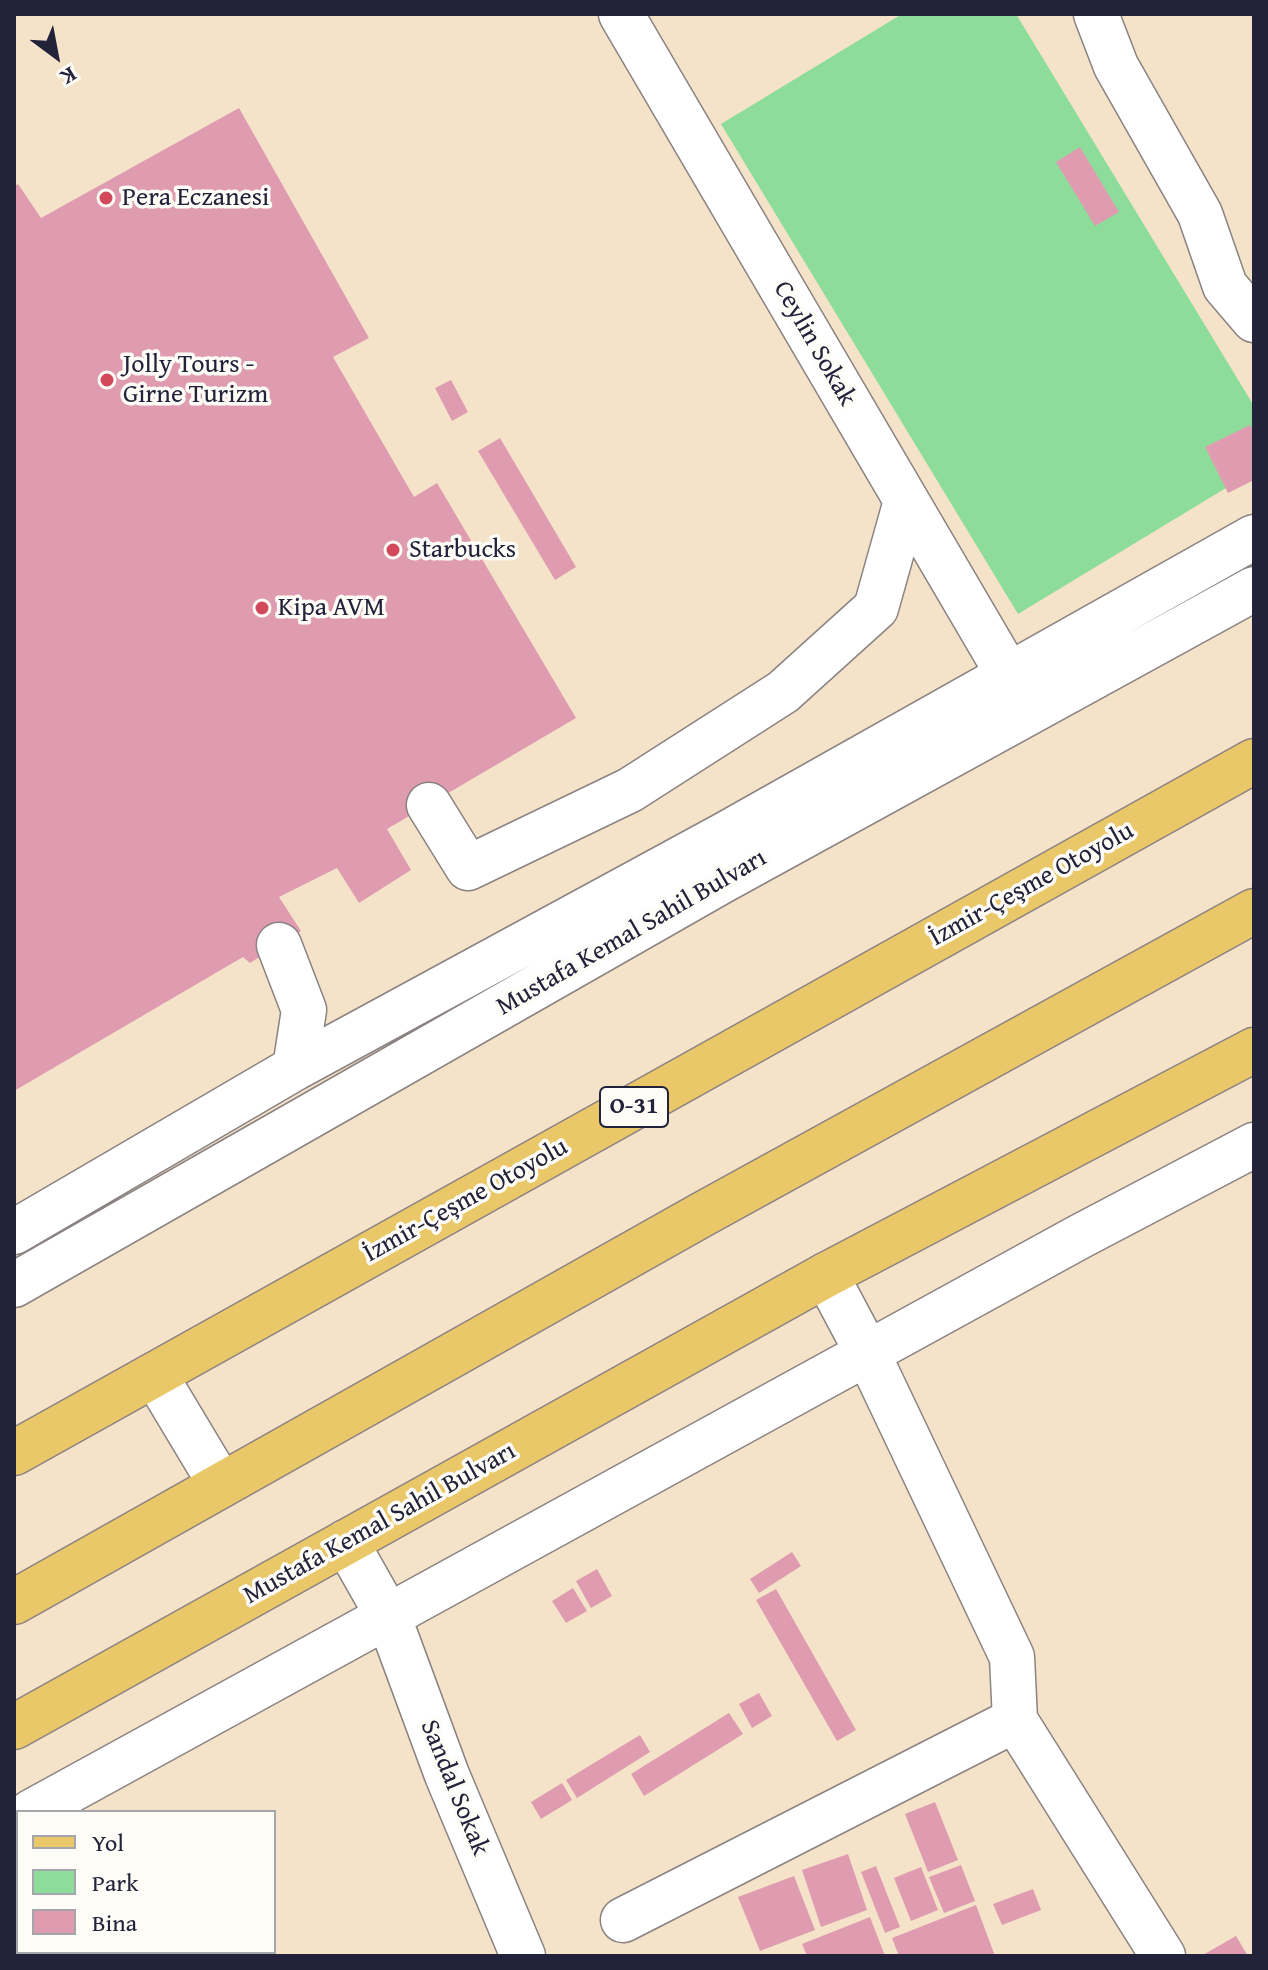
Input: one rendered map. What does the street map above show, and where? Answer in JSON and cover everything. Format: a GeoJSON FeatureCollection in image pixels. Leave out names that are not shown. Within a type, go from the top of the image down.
{"type":"FeatureCollection","features":[{"type":"Feature","properties":{"kind":"main road","name":"İzmir-Çeşme Otoyolu"},"geometry":{"type":"LineString","coordinates":[[14,1453],[1254,761]]}},
{"type":"Feature","properties":{"kind":"main road"},"geometry":{"type":"LineString","coordinates":[[14,1602],[703,1214],[1254,911]]}},
{"type":"Feature","properties":{"kind":"main road","name":"Mustafa Kemal Sahil Bulvarı"},"geometry":{"type":"LineString","coordinates":[[14,1727],[826,1275],[1254,1050]]}},
{"type":"Feature","properties":{"kind":"street","name":"Ceylin Sokak"},"geometry":{"type":"LineString","coordinates":[[621,14],[1008,674]]}},
{"type":"Feature","properties":{"kind":"street"},"geometry":{"type":"LineString","coordinates":[[1061,14],[1116,66]]}},
{"type":"Feature","properties":{"kind":"street"},"geometry":{"type":"LineString","coordinates":[[1096,14],[1116,66],[1200,214],[1225,286],[1254,320]]}},
{"type":"Feature","properties":{"kind":"street"},"geometry":{"type":"LineString","coordinates":[[429,805],[468,868],[630,790],[783,692],[876,608],[906,501]]}},
{"type":"Feature","properties":{"kind":"street","name":"Mustafa Kemal Sahil Bulvarı"},"geometry":{"type":"LineString","coordinates":[[14,1232],[295,1068],[845,768],[1254,537]]}},
{"type":"Feature","properties":{"kind":"street","name":"Mustafa Kemal Sahil Bulvarı"},"geometry":{"type":"LineString","coordinates":[[14,1285],[722,881],[1254,589]]}},
{"type":"Feature","properties":{"kind":"street"},"geometry":{"type":"LineString","coordinates":[[279,945],[304,1010],[295,1068]]}},
{"type":"Feature","properties":{"kind":"street"},"geometry":{"type":"LineString","coordinates":[[35,1810],[1079,1237],[1254,1145]]}},
{"type":"Feature","properties":{"kind":"street"},"geometry":{"type":"LineString","coordinates":[[826,1275],[868,1354],[1012,1657],[1015,1720],[1163,1956]]}},
{"type":"Feature","properties":{"kind":"street"},"geometry":{"type":"LineString","coordinates":[[155,1375],[221,1485]]}},
{"type":"Feature","properties":{"kind":"street","name":"Sandal Sokak"},"geometry":{"type":"LineString","coordinates":[[346,1542],[389,1618],[447,1775],[523,1956]]}},
{"type":"Feature","properties":{"kind":"street"},"geometry":{"type":"LineString","coordinates":[[623,1920],[1015,1720]]}},
{"type":"Feature","properties":{"kind":"green space"},"geometry":{"type":"Polygon","coordinates":[[[902,14],[1016,14],[1254,406],[1254,471],[1018,614],[721,124],[902,14]]]}},
{"type":"Feature","properties":{"kind":"building","name":"Kipa AVM"},"geometry":{"type":"Polygon","coordinates":[[[239,108],[369,338],[333,357],[414,497],[437,483],[576,718],[387,829],[411,870],[359,903],[337,868],[279,897],[301,931],[250,963],[243,957],[14,1091],[14,186],[18,184],[41,218],[239,108]]]}},
{"type":"Feature","properties":{"kind":"building"},"geometry":{"type":"Polygon","coordinates":[[[1080,147],[1119,212],[1095,226],[1056,162],[1080,147]]]}},
{"type":"Feature","properties":{"kind":"building"},"geometry":{"type":"Polygon","coordinates":[[[451,380],[468,412],[452,421],[435,388],[451,380]]]}},
{"type":"Feature","properties":{"kind":"building"},"geometry":{"type":"Polygon","coordinates":[[[1250,425],[1254,433],[1254,480],[1228,493],[1205,447],[1250,425]]]}},
{"type":"Feature","properties":{"kind":"building"},"geometry":{"type":"Polygon","coordinates":[[[500,438],[576,567],[555,580],[478,451],[500,438]]]}},
{"type":"Feature","properties":{"kind":"building"},"geometry":{"type":"Polygon","coordinates":[[[792,1552],[801,1566],[759,1593],[750,1579],[792,1552]]]}},
{"type":"Feature","properties":{"kind":"building"},"geometry":{"type":"Polygon","coordinates":[[[597,1569],[612,1596],[591,1608],[576,1581],[597,1569]]]}},
{"type":"Feature","properties":{"kind":"building"},"geometry":{"type":"Polygon","coordinates":[[[573,1588],[587,1611],[566,1623],[552,1601],[573,1588]]]}},
{"type":"Feature","properties":{"kind":"building"},"geometry":{"type":"Polygon","coordinates":[[[776,1589],[856,1730],[837,1741],[756,1600],[776,1589]]]}},
{"type":"Feature","properties":{"kind":"building"},"geometry":{"type":"Polygon","coordinates":[[[759,1693],[772,1716],[752,1728],[739,1704],[759,1693]]]}},
{"type":"Feature","properties":{"kind":"building"},"geometry":{"type":"Polygon","coordinates":[[[729,1713],[743,1734],[644,1796],[631,1774],[729,1713]]]}},
{"type":"Feature","properties":{"kind":"building"},"geometry":{"type":"Polygon","coordinates":[[[640,1735],[650,1752],[577,1798],[566,1780],[640,1735]]]}},
{"type":"Feature","properties":{"kind":"building"},"geometry":{"type":"Polygon","coordinates":[[[562,1783],[572,1800],[541,1819],[531,1802],[562,1783]]]}},
{"type":"Feature","properties":{"kind":"building"},"geometry":{"type":"Polygon","coordinates":[[[935,1802],[958,1860],[928,1872],[905,1814],[935,1802]]]}},
{"type":"Feature","properties":{"kind":"building"},"geometry":{"type":"Polygon","coordinates":[[[848,1854],[867,1910],[821,1927],[802,1870],[848,1854]]]}},
{"type":"Feature","properties":{"kind":"building"},"geometry":{"type":"Polygon","coordinates":[[[961,1865],[975,1901],[944,1913],[929,1877],[961,1865]]]}},
{"type":"Feature","properties":{"kind":"building"},"geometry":{"type":"Polygon","coordinates":[[[876,1866],[900,1927],[885,1933],[861,1872],[876,1866]]]}},
{"type":"Feature","properties":{"kind":"building"},"geometry":{"type":"Polygon","coordinates":[[[921,1867],[938,1910],[911,1921],[894,1878],[921,1867]]]}},
{"type":"Feature","properties":{"kind":"building"},"geometry":{"type":"Polygon","coordinates":[[[794,1876],[815,1930],[760,1951],[738,1897],[794,1876]]]}},
{"type":"Feature","properties":{"kind":"building"},"geometry":{"type":"Polygon","coordinates":[[[1033,1889],[1041,1910],[1002,1925],[993,1904],[1033,1889]]]}},
{"type":"Feature","properties":{"kind":"building"},"geometry":{"type":"Polygon","coordinates":[[[976,1905],[995,1956],[899,1956],[892,1938],[976,1905]]]}},
{"type":"Feature","properties":{"kind":"building"},"geometry":{"type":"Polygon","coordinates":[[[870,1917],[885,1956],[807,1956],[802,1944],[870,1917]]]}},
{"type":"Feature","properties":{"kind":"building"},"geometry":{"type":"Polygon","coordinates":[[[1236,1936],[1248,1956],[1201,1956],[1236,1936]]]}},
{"type":"Feature","properties":{"kind":"place","name":"Pera Eczanesi"},"geometry":{"type":"Point","coordinates":[106,198]}},
{"type":"Feature","properties":{"kind":"place","name":"Jolly Tours - Girne Turizm"},"geometry":{"type":"Point","coordinates":[107,380]}},
{"type":"Feature","properties":{"kind":"place","name":"Starbucks"},"geometry":{"type":"Point","coordinates":[393,550]}},
{"type":"Feature","properties":{"kind":"place","name":"Kipa AVM"},"geometry":{"type":"Point","coordinates":[262,608]}}]}
